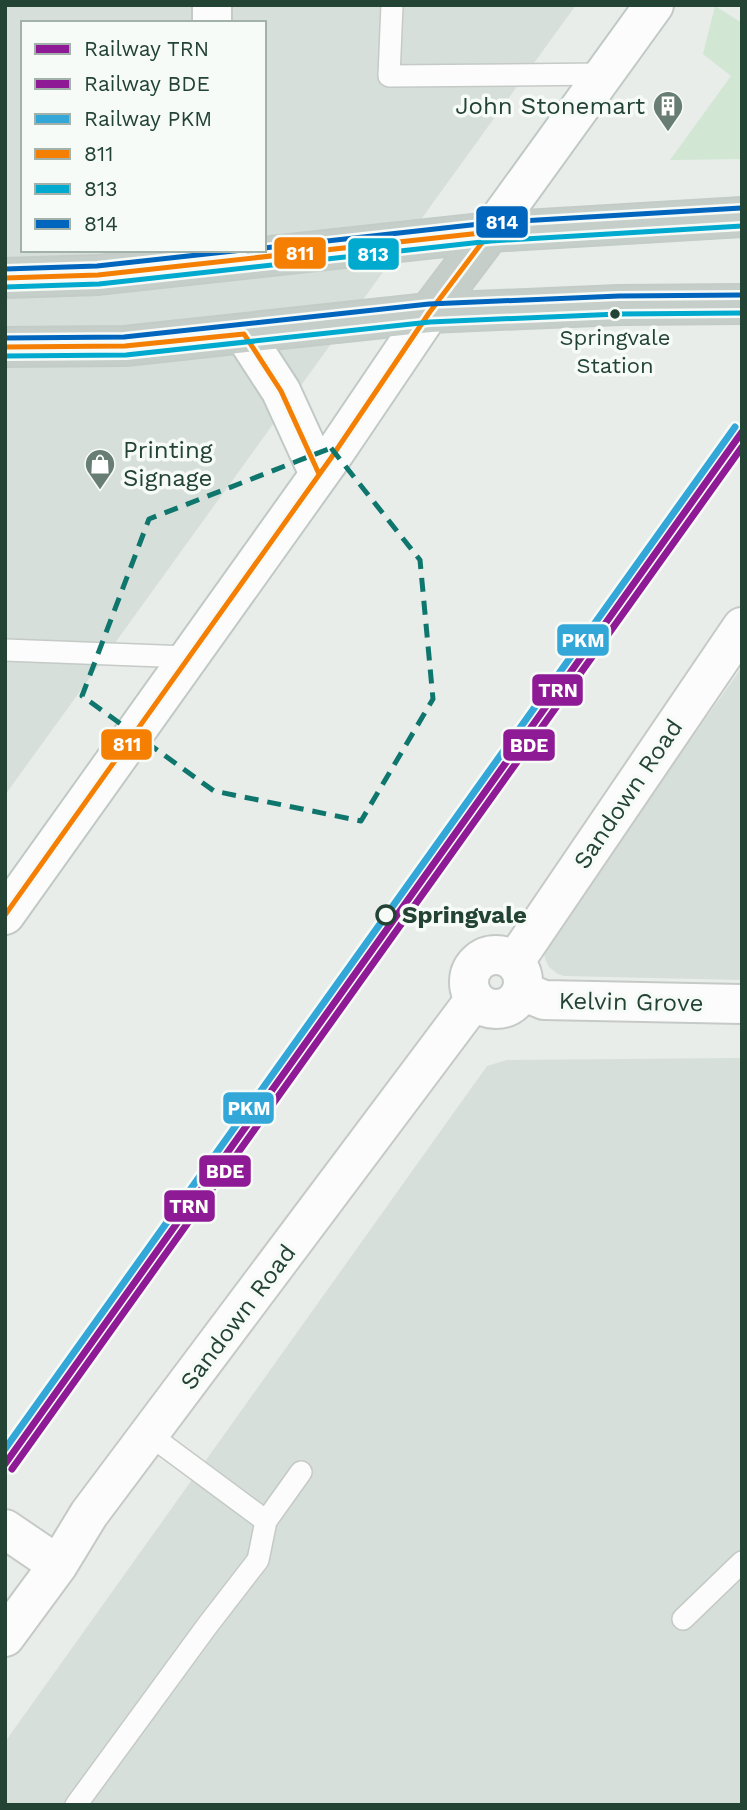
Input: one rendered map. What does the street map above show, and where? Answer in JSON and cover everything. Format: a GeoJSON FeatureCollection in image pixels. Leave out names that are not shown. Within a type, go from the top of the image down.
{"type":"FeatureCollection","features":[{"type":"Feature","properties":{"kind":"highway"},"geometry":{"type":"LineString","coordinates":[[5,278],[98,275],[227,256],[490,232],[742,217]]}},
{"type":"Feature","properties":{"kind":"highway"},"geometry":{"type":"LineString","coordinates":[[429,313],[490,232]]}},
{"type":"Feature","properties":{"kind":"highway"},"geometry":{"type":"LineString","coordinates":[[5,348],[125,346],[429,313],[629,305],[742,304]]}},
{"type":"Feature","properties":{"kind":"street"},"geometry":{"type":"LineString","coordinates":[[490,232],[654,5]]}},
{"type":"Feature","properties":{"kind":"street"},"geometry":{"type":"LineString","coordinates":[[5,915],[319,474],[429,313]]}},
{"type":"Feature","properties":{"kind":"street"},"geometry":{"type":"LineString","coordinates":[[244,334],[281,391],[319,474]]}},
{"type":"Feature","properties":{"kind":"street","name":"Sandown Road"},"geometry":{"type":"LineString","coordinates":[[5,1637],[58,1564],[89,1514],[475,999],[482,1006],[501,1009],[517,1000],[519,976],[736,644]]}},
{"type":"Feature","properties":{"kind":"street","name":"Kelvin Grove"},"geometry":{"type":"LineString","coordinates":[[519,976],[544,1000],[742,1004]]}},
{"type":"Feature","properties":{"kind":"street"},"geometry":{"type":"LineString","coordinates":[[5,1529],[58,1564]]}},
{"type":"Feature","properties":{"kind":"lane"},"geometry":{"type":"LineString","coordinates":[[392,5],[389,76],[605,74]]}},
{"type":"Feature","properties":{"kind":"lane"},"geometry":{"type":"LineString","coordinates":[[5,650],[188,657]]}},
{"type":"Feature","properties":{"kind":"lane"},"geometry":{"type":"LineString","coordinates":[[150,1435],[266,1521]]}},
{"type":"Feature","properties":{"kind":"lane"},"geometry":{"type":"LineString","coordinates":[[76,1805],[258,1560],[266,1521],[301,1472]]}},
{"type":"Feature","properties":{"kind":"lane"},"geometry":{"type":"LineString","coordinates":[[683,1619],[742,1562]]}},
{"type":"Feature","properties":{"kind":"highlighted area"},"geometry":{"type":"Polygon","coordinates":[[[331,448],[420,560],[433,699],[361,821],[214,791],[82,696],[149,519],[331,448]]]}},
{"type":"Feature","properties":{"kind":"shaded area"},"geometry":{"type":"Polygon","coordinates":[[[5,5],[576,5],[5,795],[5,5]]]}},
{"type":"Feature","properties":{"kind":"shaded area"},"geometry":{"type":"Polygon","coordinates":[[[742,667],[742,980],[558,974],[549,967],[544,947],[742,667]]]}},
{"type":"Feature","properties":{"kind":"shaded area"},"geometry":{"type":"Polygon","coordinates":[[[742,1058],[742,1805],[5,1805],[5,1742],[487,1066],[507,1060],[742,1058]]]}},
{"type":"Feature","properties":{"kind":"green space"},"geometry":{"type":"Polygon","coordinates":[[[715,6],[742,23],[742,159],[670,160],[731,76],[703,54],[715,6]]]}},
{"type":"Feature","properties":{"kind":"rail line","name":"PKM"},"geometry":{"type":"LineString","coordinates":[[5,1449],[735,427]]}},
{"type":"Feature","properties":{"kind":"rail line","name":"TRN"},"geometry":{"type":"LineString","coordinates":[[5,1464],[742,432]]}},
{"type":"Feature","properties":{"kind":"rail line","name":"BDE"},"geometry":{"type":"LineString","coordinates":[[12,1469],[742,447]]}},
{"type":"Feature","properties":{"kind":"transit line","name":"814"},"geometry":{"type":"LineString","coordinates":[[266,248],[489,223],[741,208]]}},
{"type":"Feature","properties":{"kind":"transit line","name":"813"},"geometry":{"type":"LineString","coordinates":[[5,287],[99,284],[491,241],[742,226]]}},
{"type":"Feature","properties":{"kind":"transit line","name":"811"},"geometry":{"type":"LineString","coordinates":[[5,278],[98,275],[490,232]]}},
{"type":"Feature","properties":{"kind":"transit line","name":"811"},"geometry":{"type":"LineString","coordinates":[[5,915],[331,458],[429,313],[490,232]]}},
{"type":"Feature","properties":{"kind":"transit line","name":"814"},"geometry":{"type":"LineString","coordinates":[[5,269],[97,266],[225,252]]}},
{"type":"Feature","properties":{"kind":"transit line","name":"814"},"geometry":{"type":"LineString","coordinates":[[5,338],[124,337],[429,304],[619,296],[742,295]]}},
{"type":"Feature","properties":{"kind":"transit line","name":"813"},"geometry":{"type":"LineString","coordinates":[[5,356],[126,355],[430,322],[619,314],[742,313]]}},
{"type":"Feature","properties":{"kind":"transit line","name":"811"},"geometry":{"type":"LineString","coordinates":[[5,347],[125,346],[244,334],[281,391],[319,474]]}},
{"type":"Feature","properties":{"kind":"place","name":"John Stonemart"},"geometry":{"type":"Point","coordinates":[668,133]}},
{"type":"Feature","properties":{"kind":"place","name":"Springvale Station"},"geometry":{"type":"Point","coordinates":[615,314]}},
{"type":"Feature","properties":{"kind":"place","name":"Printing Signage"},"geometry":{"type":"Point","coordinates":[100,491]}},
{"type":"Feature","properties":{"kind":"place","name":"Springvale"},"geometry":{"type":"Point","coordinates":[386,915]}}]}
